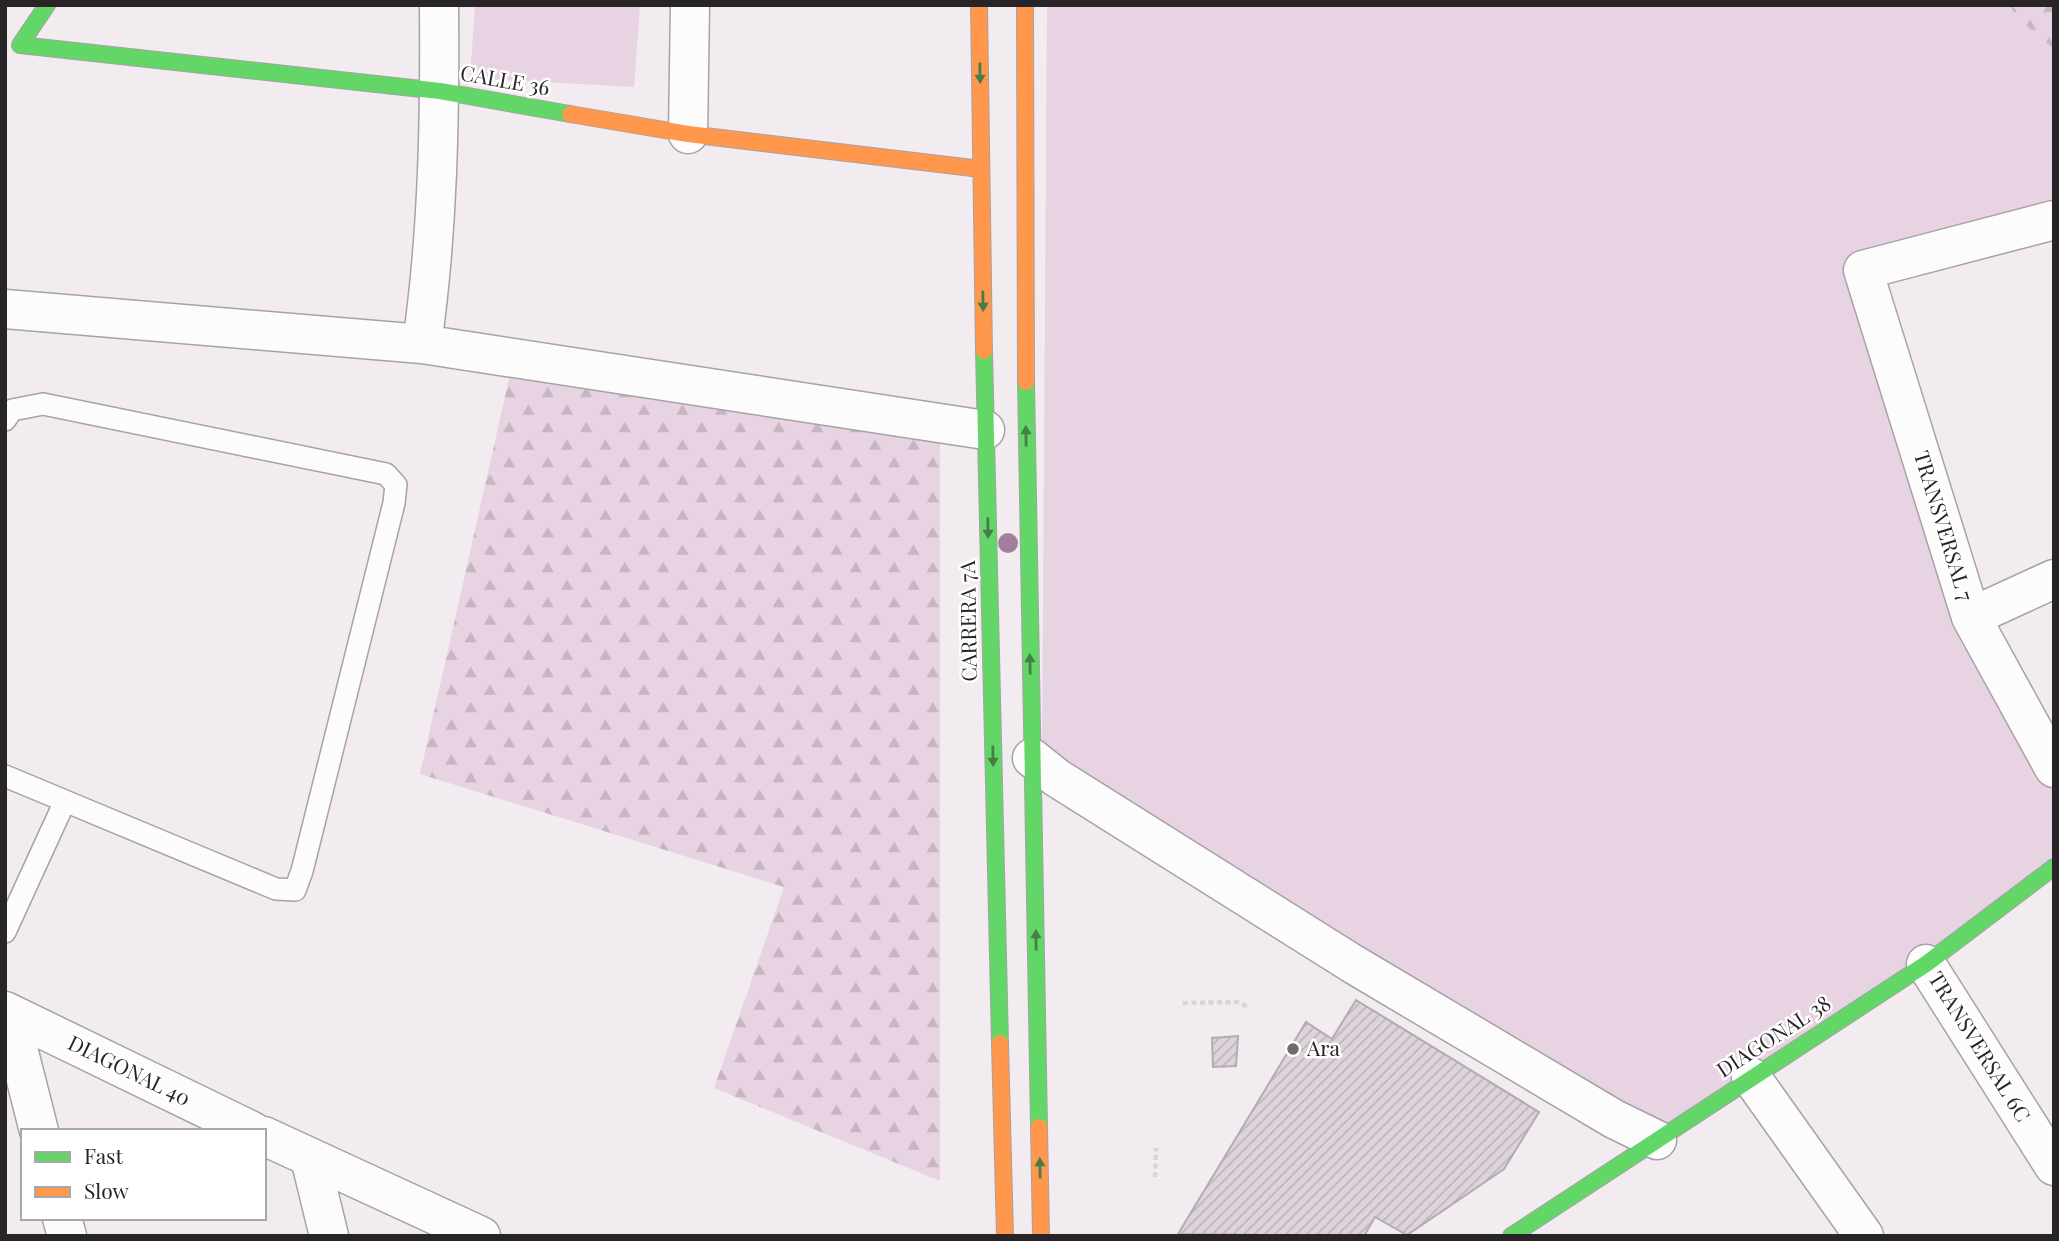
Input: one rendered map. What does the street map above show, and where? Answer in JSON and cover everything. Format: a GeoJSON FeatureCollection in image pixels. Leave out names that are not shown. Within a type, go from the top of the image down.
{"type":"FeatureCollection","features":[{"type":"Feature","properties":{"kind":"main road","name":"CALLE 36"},"geometry":{"type":"LineString","coordinates":[[47,5],[20,45],[440,91],[688,134],[981,169]]}},
{"type":"Feature","properties":{"kind":"main road","name":"CARRERA 7A"},"geometry":{"type":"LineString","coordinates":[[979,5],[985,430],[1004,1236]]}},
{"type":"Feature","properties":{"kind":"main road"},"geometry":{"type":"LineString","coordinates":[[1025,5],[1026,428],[1041,1236]]}},
{"type":"Feature","properties":{"kind":"main road","name":"DIAGONAL 38"},"geometry":{"type":"LineString","coordinates":[[1511,1236],[1926,964],[2054,867]]}},
{"type":"Feature","properties":{"kind":"street"},"geometry":{"type":"LineString","coordinates":[[422,344],[432,275],[440,91],[439,5]]}},
{"type":"Feature","properties":{"kind":"street"},"geometry":{"type":"LineString","coordinates":[[688,134],[690,5]]}},
{"type":"Feature","properties":{"kind":"street","name":"TRANSVERSAL 7"},"geometry":{"type":"LineString","coordinates":[[2054,220],[1863,270],[1971,617],[2054,768]]}},
{"type":"Feature","properties":{"kind":"street"},"geometry":{"type":"LineString","coordinates":[[5,309],[422,344],[985,430]]}},
{"type":"Feature","properties":{"kind":"street"},"geometry":{"type":"LineString","coordinates":[[1971,617],[2054,579]]}},
{"type":"Feature","properties":{"kind":"street"},"geometry":{"type":"LineString","coordinates":[[1032,758],[1057,778],[1161,845],[1365,971],[1614,1119],[1657,1140]]}},
{"type":"Feature","properties":{"kind":"street","name":"TRANSVERSAL 6C"},"geometry":{"type":"LineString","coordinates":[[1926,964],[2053,1162]]}},
{"type":"Feature","properties":{"kind":"street"},"geometry":{"type":"LineString","coordinates":[[7,1012],[38,1129]]}},
{"type":"Feature","properties":{"kind":"street","name":"DIAGONAL 40"},"geometry":{"type":"LineString","coordinates":[[7,1012],[249,1129]]}},
{"type":"Feature","properties":{"kind":"street"},"geometry":{"type":"LineString","coordinates":[[1751,1077],[1864,1236]]}},
{"type":"Feature","properties":{"kind":"street"},"geometry":{"type":"LineString","coordinates":[[266,1137],[481,1236]]}},
{"type":"Feature","properties":{"kind":"street"},"geometry":{"type":"LineString","coordinates":[[310,1158],[329,1236]]}},
{"type":"Feature","properties":{"kind":"lane"},"geometry":{"type":"LineString","coordinates":[[5,420],[12,410],[43,404],[386,474],[396,485],[302,871],[295,890],[276,889],[5,776]]}},
{"type":"Feature","properties":{"kind":"lane"},"geometry":{"type":"LineString","coordinates":[[5,932],[65,801]]}},
{"type":"Feature","properties":{"kind":"path"},"geometry":{"type":"LineString","coordinates":[[1183,1003],[1238,1002],[1248,1007]]}},
{"type":"Feature","properties":{"kind":"path"},"geometry":{"type":"LineString","coordinates":[[1155,1177],[1156,1148]]}},
{"type":"Feature","properties":{"kind":"green space"},"geometry":{"type":"Polygon","coordinates":[[[475,5],[640,5],[634,87],[470,78],[475,5]]]}},
{"type":"Feature","properties":{"kind":"green space"},"geometry":{"type":"Polygon","coordinates":[[[1047,5],[2054,5],[2054,220],[1863,270],[1971,617],[2054,773],[2054,864],[1657,1140],[1042,754],[1047,5]]]}},
{"type":"Feature","properties":{"kind":"green space"},"geometry":{"type":"Polygon","coordinates":[[[2010,5],[2054,5],[2054,49],[2017,18],[2010,5]]]}},
{"type":"Feature","properties":{"kind":"green space"},"geometry":{"type":"Polygon","coordinates":[[[511,370],[940,440],[940,1181],[714,1088],[784,887],[420,774],[511,370]]]}},
{"type":"Feature","properties":{"kind":"building"},"geometry":{"type":"Polygon","coordinates":[[[1356,1000],[1539,1112],[1504,1169],[1407,1235],[1375,1217],[1364,1236],[1178,1234],[1306,1022],[1332,1039],[1356,1000]]]}},
{"type":"Feature","properties":{"kind":"building"},"geometry":{"type":"Polygon","coordinates":[[[1238,1036],[1236,1066],[1213,1067],[1212,1038],[1238,1036]]]}},
{"type":"Feature","properties":{"kind":"traffic: fast"},"geometry":{"type":"LineString","coordinates":[[47,5],[20,45],[440,91],[570,114]]}},
{"type":"Feature","properties":{"kind":"traffic: fast"},"geometry":{"type":"LineString","coordinates":[[984,351],[1000,1043]]}},
{"type":"Feature","properties":{"kind":"traffic: fast"},"geometry":{"type":"LineString","coordinates":[[1026,382],[1039,1127]]}},
{"type":"Feature","properties":{"kind":"traffic: fast"},"geometry":{"type":"LineString","coordinates":[[1511,1236],[1926,964],[2054,867]]}},
{"type":"Feature","properties":{"kind":"traffic: slow"},"geometry":{"type":"LineString","coordinates":[[979,5],[984,351]]}},
{"type":"Feature","properties":{"kind":"traffic: slow"},"geometry":{"type":"LineString","coordinates":[[1025,5],[1026,382]]}},
{"type":"Feature","properties":{"kind":"traffic: slow"},"geometry":{"type":"LineString","coordinates":[[570,114],[688,134],[981,169]]}},
{"type":"Feature","properties":{"kind":"traffic: slow"},"geometry":{"type":"LineString","coordinates":[[1000,1043],[1005,1236]]}},
{"type":"Feature","properties":{"kind":"traffic: slow"},"geometry":{"type":"LineString","coordinates":[[1039,1127],[1041,1236]]}},
{"type":"Feature","properties":{"kind":"place","name":"Ara"},"geometry":{"type":"Point","coordinates":[1293,1049]}}]}
